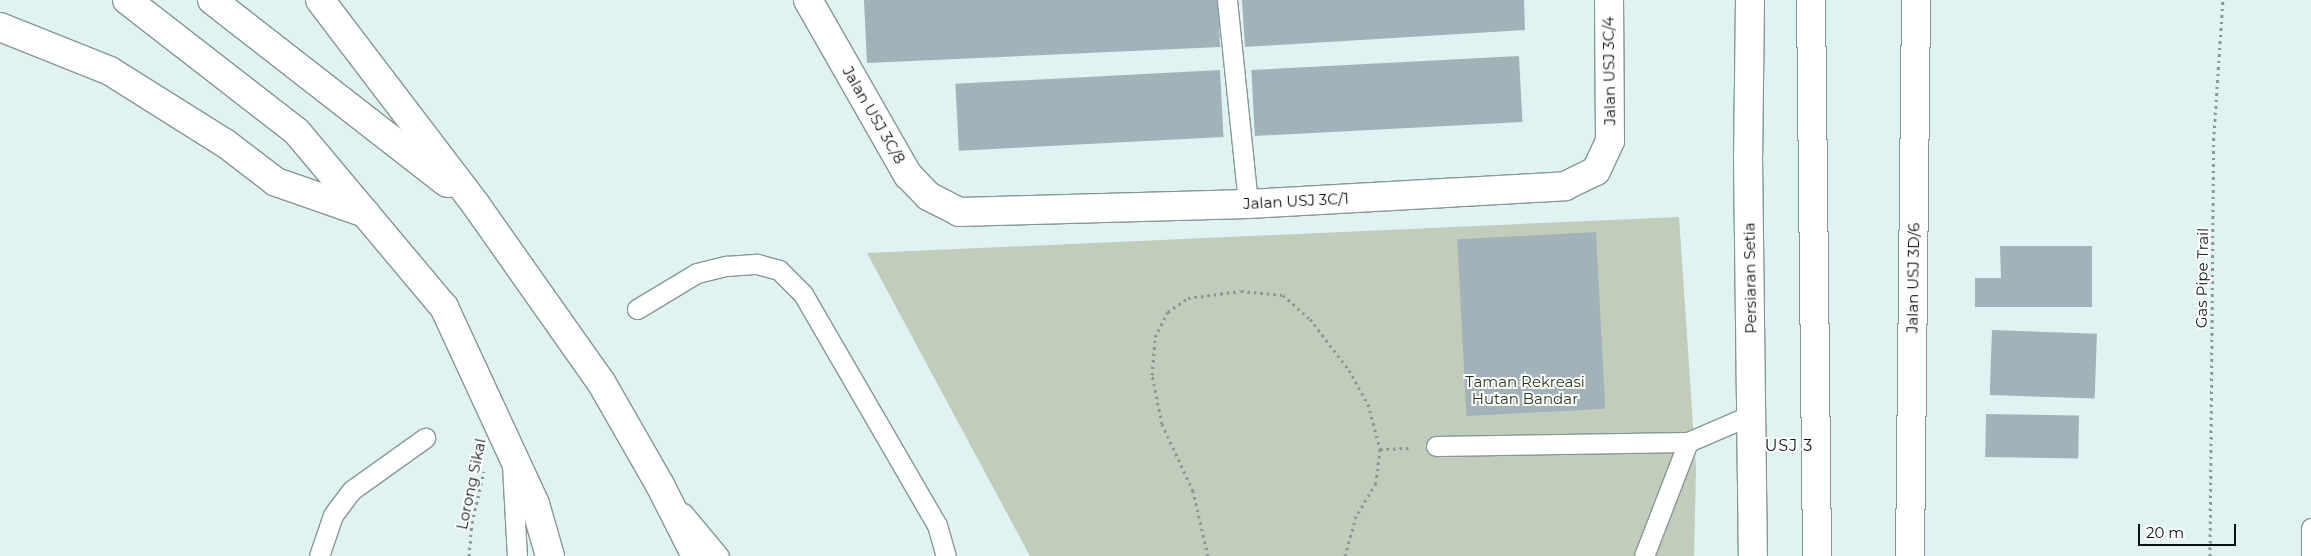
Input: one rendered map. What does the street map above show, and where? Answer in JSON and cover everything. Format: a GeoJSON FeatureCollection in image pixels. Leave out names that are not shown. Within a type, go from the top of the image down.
{"type":"FeatureCollection","features":[{"type":"Feature","properties":{"kind":"main road"},"geometry":{"type":"LineString","coordinates":[[127,0],[297,132],[444,307],[535,504],[550,556]]}},
{"type":"Feature","properties":{"kind":"main road"},"geometry":{"type":"LineString","coordinates":[[212,0],[476,205]]}},
{"type":"Feature","properties":{"kind":"main road"},"geometry":{"type":"LineString","coordinates":[[320,0],[476,205],[601,382],[660,485],[696,556]]}},
{"type":"Feature","properties":{"kind":"main road","name":"Jalan USJ 3C/8"},"geometry":{"type":"LineString","coordinates":[[808,0],[908,175],[928,196],[959,212]]}},
{"type":"Feature","properties":{"kind":"main road","name":"Jalan USJ 3C/4"},"geometry":{"type":"LineString","coordinates":[[1609,0],[1610,141]]}},
{"type":"Feature","properties":{"kind":"main road","name":"Persiaran Setia"},"geometry":{"type":"LineString","coordinates":[[1750,0],[1748,157],[1753,414],[1753,556]]}},
{"type":"Feature","properties":{"kind":"main road"},"geometry":{"type":"LineString","coordinates":[[1811,0],[1816,556]]}},
{"type":"Feature","properties":{"kind":"main road","name":"Jalan USJ 3D/6"},"geometry":{"type":"LineString","coordinates":[[1910,556],[1916,0]]}},
{"type":"Feature","properties":{"kind":"main road"},"geometry":{"type":"LineString","coordinates":[[0,27],[110,70],[225,144],[276,182],[366,214]]}},
{"type":"Feature","properties":{"kind":"main road","name":"Jalan USJ 3C/1"},"geometry":{"type":"LineString","coordinates":[[959,212],[1248,204],[1565,186],[1596,171],[1610,141]]}},
{"type":"Feature","properties":{"kind":"lane"},"geometry":{"type":"LineString","coordinates":[[1227,0],[1248,204]]}},
{"type":"Feature","properties":{"kind":"lane"},"geometry":{"type":"LineString","coordinates":[[637,309],[697,274],[726,266],[757,264],[779,270],[803,294],[937,525],[946,556]]}},
{"type":"Feature","properties":{"kind":"lane"},"geometry":{"type":"LineString","coordinates":[[1436,446],[1688,442],[1753,414]]}},
{"type":"Feature","properties":{"kind":"lane"},"geometry":{"type":"LineString","coordinates":[[319,556],[333,515],[352,490],[425,438]]}},
{"type":"Feature","properties":{"kind":"lane"},"geometry":{"type":"LineString","coordinates":[[1644,556],[1688,442]]}},
{"type":"Feature","properties":{"kind":"lane"},"geometry":{"type":"LineString","coordinates":[[512,451],[517,556]]}},
{"type":"Feature","properties":{"kind":"lane"},"geometry":{"type":"LineString","coordinates":[[660,485],[719,556]]}},
{"type":"Feature","properties":{"kind":"lane"},"geometry":{"type":"LineString","coordinates":[[2310,556],[2311,528]]}},
{"type":"Feature","properties":{"kind":"path","name":"Gas Pipe Trail"},"geometry":{"type":"LineString","coordinates":[[2210,556],[2214,134],[2224,0]]}},
{"type":"Feature","properties":{"kind":"path"},"geometry":{"type":"LineString","coordinates":[[1208,556],[1193,491],[1162,424],[1152,375],[1155,337],[1168,312],[1188,298],[1241,291],[1283,295],[1310,319],[1349,370],[1368,404],[1380,449],[1376,483],[1356,516],[1345,556]]}},
{"type":"Feature","properties":{"kind":"path","name":"Lorong Sikal"},"geometry":{"type":"LineString","coordinates":[[468,556],[472,523],[486,466]]}},
{"type":"Feature","properties":{"kind":"green space","name":"Taman Rekreasi Hutan Bandar"},"geometry":{"type":"Polygon","coordinates":[[[1679,217],[1696,469],[1694,556],[1030,556],[867,253],[1679,217]]]}},
{"type":"Feature","properties":{"kind":"building"},"geometry":{"type":"Polygon","coordinates":[[[864,0],[1218,0],[1220,47],[867,63],[864,0]]]}},
{"type":"Feature","properties":{"kind":"building"},"geometry":{"type":"Polygon","coordinates":[[[1242,0],[1524,0],[1525,30],[1245,47],[1242,0]]]}},
{"type":"Feature","properties":{"kind":"building"},"geometry":{"type":"Polygon","coordinates":[[[1519,56],[1522,122],[1255,136],[1251,70],[1519,56]]]}},
{"type":"Feature","properties":{"kind":"building"},"geometry":{"type":"Polygon","coordinates":[[[1220,70],[1224,137],[959,151],[955,84],[1220,70]]]}},
{"type":"Feature","properties":{"kind":"building"},"geometry":{"type":"Polygon","coordinates":[[[1596,232],[1605,409],[1466,416],[1457,239],[1596,232]]]}},
{"type":"Feature","properties":{"kind":"building"},"geometry":{"type":"Polygon","coordinates":[[[2000,246],[2092,246],[2092,307],[1975,307],[1975,278],[2001,278],[2000,246]]]}},
{"type":"Feature","properties":{"kind":"building"},"geometry":{"type":"Polygon","coordinates":[[[1992,330],[2097,334],[2095,399],[1990,395],[1992,330]]]}},
{"type":"Feature","properties":{"kind":"building"},"geometry":{"type":"Polygon","coordinates":[[[1986,414],[2079,416],[2078,459],[1985,457],[1986,414]]]}},
{"type":"Feature","properties":{"kind":"district","name":"USJ 3"},"geometry":{"type":"Point","coordinates":[1789,446]}}]}
